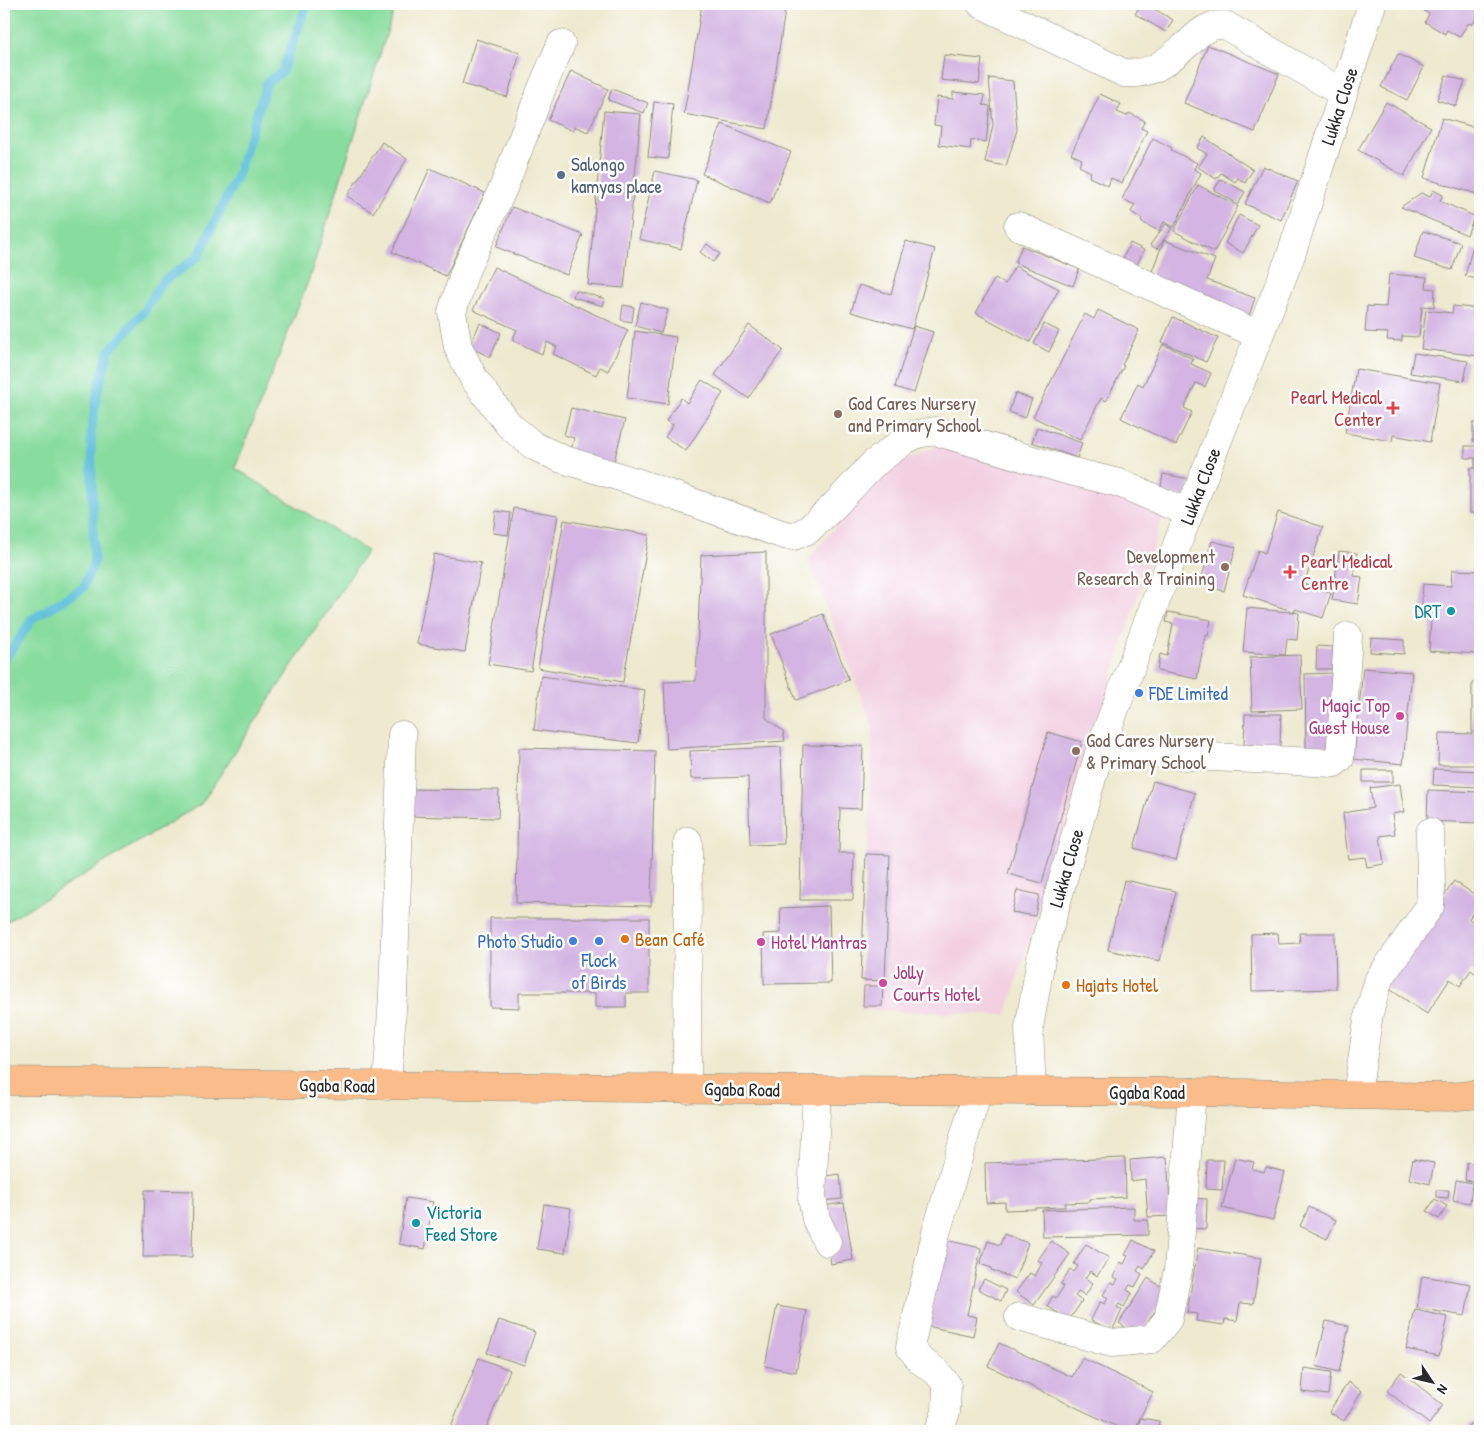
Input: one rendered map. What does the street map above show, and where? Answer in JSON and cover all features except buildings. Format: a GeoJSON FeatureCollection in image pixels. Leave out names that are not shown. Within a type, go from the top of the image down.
{"type":"FeatureCollection","features":[{"type":"Feature","properties":{"kind":"main road","name":"Ggaba Road"},"geometry":{"type":"LineString","coordinates":[[4,1081],[687,1089],[1192,1092],[1448,1097],[1480,1094]]}},
{"type":"Feature","properties":{"kind":"street"},"geometry":{"type":"LineString","coordinates":[[982,4],[1124,72],[1137,74],[1164,64],[1202,31],[1211,26],[1225,25],[1343,93]]}},
{"type":"Feature","properties":{"kind":"street","name":"Lukka Close"},"geometry":{"type":"LineString","coordinates":[[1032,1091],[1029,1028],[1042,953],[1101,746],[1189,513],[1291,255],[1372,4]]}},
{"type":"Feature","properties":{"kind":"street"},"geometry":{"type":"LineString","coordinates":[[561,44],[504,186],[465,271],[452,312],[458,347],[474,379],[509,424],[534,446],[562,459],[794,536],[808,530],[834,506],[872,464],[911,437],[917,434],[935,432],[1066,470],[1119,483],[1189,513]]}},
{"type":"Feature","properties":{"kind":"street"},"geometry":{"type":"LineString","coordinates":[[1018,226],[1259,335]]}},
{"type":"Feature","properties":{"kind":"street"},"geometry":{"type":"LineString","coordinates":[[1101,746],[1170,755],[1334,763],[1340,758],[1348,636]]}},
{"type":"Feature","properties":{"kind":"street"},"geometry":{"type":"LineString","coordinates":[[387,1086],[393,995],[402,735]]}},
{"type":"Feature","properties":{"kind":"street"},"geometry":{"type":"LineString","coordinates":[[1357,1095],[1369,1013],[1379,979],[1430,906],[1430,832]]}},
{"type":"Feature","properties":{"kind":"street"},"geometry":{"type":"LineString","coordinates":[[687,1089],[688,841]]}},
{"type":"Feature","properties":{"kind":"street"},"geometry":{"type":"LineString","coordinates":[[817,1090],[812,1198],[816,1219],[826,1242]]}},
{"type":"Feature","properties":{"kind":"street"},"geometry":{"type":"LineString","coordinates":[[939,1431],[946,1412],[947,1385],[937,1372],[920,1360],[910,1347],[936,1233],[978,1090]]}},
{"type":"Feature","properties":{"kind":"street"},"geometry":{"type":"LineString","coordinates":[[1019,1317],[1112,1343],[1152,1339],[1168,1319],[1178,1270],[1192,1092]]}},
{"type":"Feature","properties":{"kind":"shaded area"},"geometry":{"type":"Polygon","coordinates":[[[953,438],[1123,481],[1162,519],[1006,1015],[861,1010],[873,728],[808,560],[880,472],[953,438]]]}},
{"type":"Feature","properties":{"kind":"green space"},"geometry":{"type":"Polygon","coordinates":[[[4,4],[396,4],[309,279],[235,468],[367,551],[201,804],[4,923],[4,4]]]}},
{"type":"Feature","properties":{"kind":"waterway"},"geometry":{"type":"LineString","coordinates":[[4,659],[32,619],[83,588],[94,561],[91,431],[98,390],[109,351],[143,313],[162,282],[198,257],[236,178],[267,82],[282,72],[307,4]]}},
{"type":"Feature","properties":{"kind":"place","name":"Salongo kamyas place"},"geometry":{"type":"Point","coordinates":[561,175]}},
{"type":"Feature","properties":{"kind":"place","name":"Pearl Medical Center"},"geometry":{"type":"Point","coordinates":[1393,408]}},
{"type":"Feature","properties":{"kind":"place","name":"God Cares Nursery and Primary School"},"geometry":{"type":"Point","coordinates":[838,414]}},
{"type":"Feature","properties":{"kind":"place","name":"Development Research & Training"},"geometry":{"type":"Point","coordinates":[1225,567]}},
{"type":"Feature","properties":{"kind":"place","name":"Pearl Medical Centre"},"geometry":{"type":"Point","coordinates":[1290,572]}},
{"type":"Feature","properties":{"kind":"place","name":"DRT"},"geometry":{"type":"Point","coordinates":[1451,611]}},
{"type":"Feature","properties":{"kind":"place","name":"FDE Limited"},"geometry":{"type":"Point","coordinates":[1139,693]}},
{"type":"Feature","properties":{"kind":"place","name":"Magic Top Guest House"},"geometry":{"type":"Point","coordinates":[1400,716]}},
{"type":"Feature","properties":{"kind":"place","name":"God Cares Nursery & Primary School"},"geometry":{"type":"Point","coordinates":[1076,751]}},
{"type":"Feature","properties":{"kind":"place","name":"Bean Café"},"geometry":{"type":"Point","coordinates":[625,939]}},
{"type":"Feature","properties":{"kind":"place","name":"Photo Studio"},"geometry":{"type":"Point","coordinates":[573,941]}},
{"type":"Feature","properties":{"kind":"place","name":"Flock of Birds"},"geometry":{"type":"Point","coordinates":[599,941]}},
{"type":"Feature","properties":{"kind":"place","name":"Hotel Mantras"},"geometry":{"type":"Point","coordinates":[761,942]}},
{"type":"Feature","properties":{"kind":"place","name":"Jolly Courts Hotel"},"geometry":{"type":"Point","coordinates":[883,983]}},
{"type":"Feature","properties":{"kind":"place","name":"Hajats Hotel"},"geometry":{"type":"Point","coordinates":[1066,985]}},
{"type":"Feature","properties":{"kind":"place","name":"Victoria Feed Store"},"geometry":{"type":"Point","coordinates":[416,1223]}}]}
